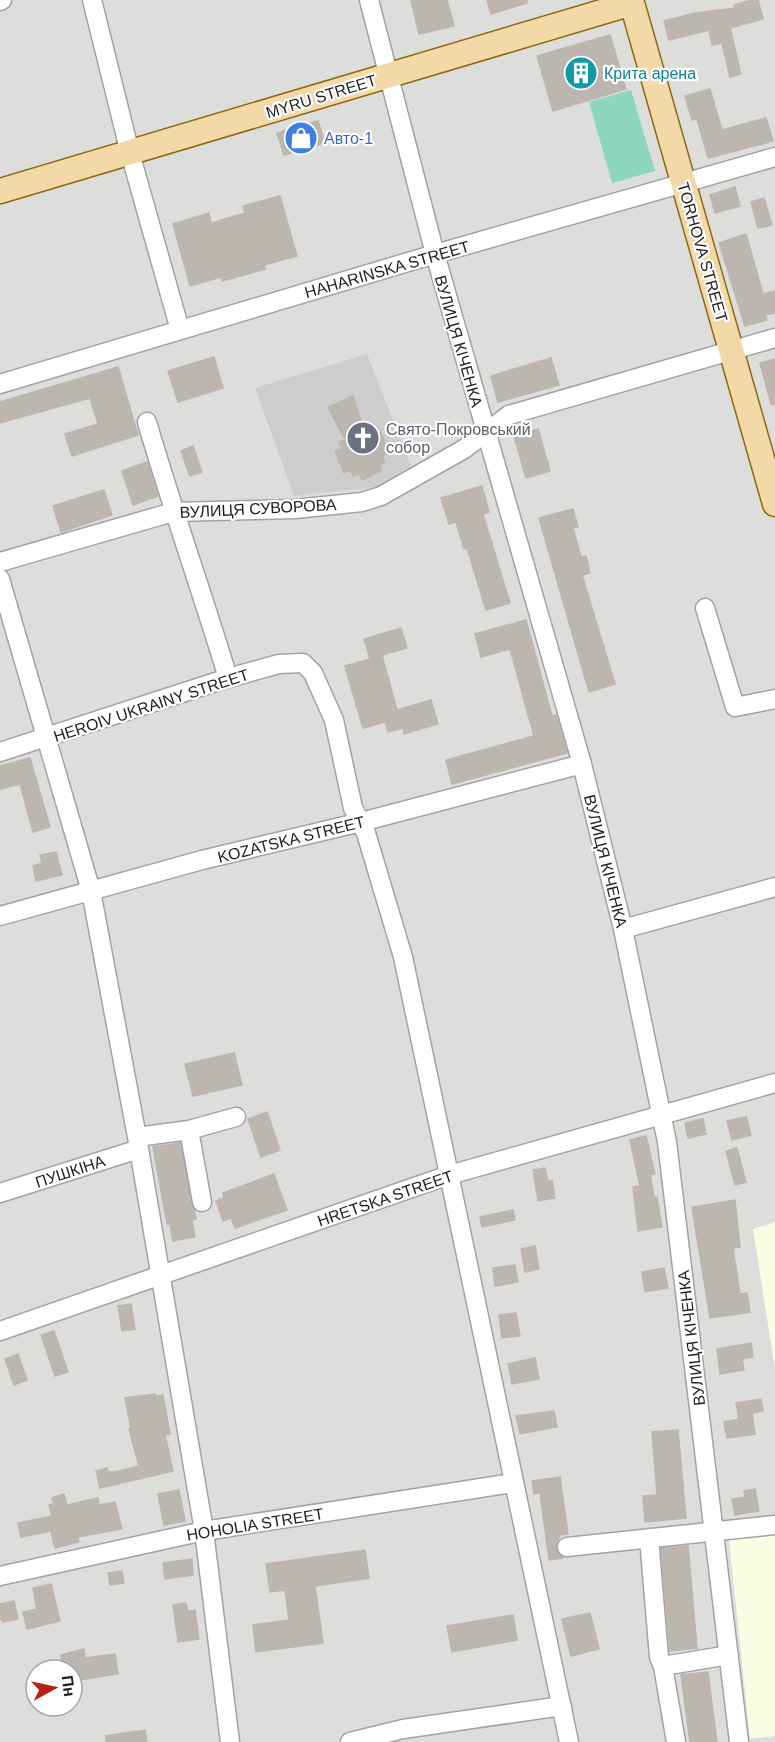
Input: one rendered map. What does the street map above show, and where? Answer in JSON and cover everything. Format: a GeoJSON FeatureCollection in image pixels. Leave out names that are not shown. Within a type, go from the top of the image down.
{"type":"FeatureCollection","features":[{"type":"Feature","properties":{"kind":"main road","name":"MYRU STREET"},"geometry":{"type":"LineString","coordinates":[[0,191],[635,1]]}},
{"type":"Feature","properties":{"kind":"main road","name":"TORHOVA STREET"},"geometry":{"type":"LineString","coordinates":[[635,1],[684,184],[775,504]]}},
{"type":"Feature","properties":{"kind":"street"},"geometry":{"type":"LineString","coordinates":[[92,0],[130,153],[180,330]]}},
{"type":"Feature","properties":{"kind":"street","name":"ВУЛИЦЯ КІЧЕНКА"},"geometry":{"type":"LineString","coordinates":[[369,0],[435,254],[582,764],[623,929],[662,1114],[739,1742]]}},
{"type":"Feature","properties":{"kind":"street","name":"HAHARINSKA STREET"},"geometry":{"type":"LineString","coordinates":[[0,384],[435,254],[775,157]]}},
{"type":"Feature","properties":{"kind":"street","name":"ВУЛИЦЯ СУВОРОВА"},"geometry":{"type":"LineString","coordinates":[[0,562],[173,512],[295,509],[362,502],[381,496],[464,448],[509,415],[775,338]]}},
{"type":"Feature","properties":{"kind":"street"},"geometry":{"type":"LineString","coordinates":[[147,422],[173,512],[192,561],[228,678]]}},
{"type":"Feature","properties":{"kind":"street"},"geometry":{"type":"LineString","coordinates":[[0,579],[91,891],[138,1143],[204,1531],[230,1742]]}},
{"type":"Feature","properties":{"kind":"street"},"geometry":{"type":"LineString","coordinates":[[705,608],[735,707],[775,699]]}},
{"type":"Feature","properties":{"kind":"street","name":"HEROIV UKRAINY STREET"},"geometry":{"type":"LineString","coordinates":[[0,752],[46,739],[228,678],[279,664],[303,663],[314,673],[334,720],[353,808],[361,822]]}},
{"type":"Feature","properties":{"kind":"street","name":"KOZATSKA STREET"},"geometry":{"type":"LineString","coordinates":[[0,916],[202,860],[361,822],[582,764]]}},
{"type":"Feature","properties":{"kind":"street"},"geometry":{"type":"LineString","coordinates":[[361,822],[403,957],[569,1742]]}},
{"type":"Feature","properties":{"kind":"street"},"geometry":{"type":"LineString","coordinates":[[623,929],[775,887]]}},
{"type":"Feature","properties":{"kind":"street","name":"HRETSKA STREET"},"geometry":{"type":"LineString","coordinates":[[0,1331],[449,1175],[775,1083]]}},
{"type":"Feature","properties":{"kind":"street","name":"ПУШКІНА"},"geometry":{"type":"LineString","coordinates":[[0,1193],[138,1143],[236,1117]]}},
{"type":"Feature","properties":{"kind":"street"},"geometry":{"type":"LineString","coordinates":[[189,1130],[202,1202]]}},
{"type":"Feature","properties":{"kind":"street","name":"HOHOLIA STREET"},"geometry":{"type":"LineString","coordinates":[[0,1576],[204,1531],[513,1483]]}},
{"type":"Feature","properties":{"kind":"street"},"geometry":{"type":"LineString","coordinates":[[567,1547],[714,1530],[775,1526]]}},
{"type":"Feature","properties":{"kind":"street"},"geometry":{"type":"LineString","coordinates":[[650,1538],[659,1657],[663,1666],[676,1742]]}},
{"type":"Feature","properties":{"kind":"street"},"geometry":{"type":"LineString","coordinates":[[663,1666],[729,1655]]}},
{"type":"Feature","properties":{"kind":"street"},"geometry":{"type":"LineString","coordinates":[[350,1742],[403,1729],[562,1706]]}},
{"type":"Feature","properties":{"kind":"shaded area"},"geometry":{"type":"Polygon","coordinates":[[[0,0],[775,0],[775,1742],[0,1742],[0,0]]]}},
{"type":"Feature","properties":{"kind":"shaded area"},"geometry":{"type":"Polygon","coordinates":[[[367,354],[411,466],[377,487],[294,496],[255,388],[367,354]]]}},
{"type":"Feature","properties":{"kind":"shaded area"},"geometry":{"type":"Polygon","coordinates":[[[775,1222],[775,1369],[753,1229],[775,1222]]]}},
{"type":"Feature","properties":{"kind":"shaded area"},"geometry":{"type":"Polygon","coordinates":[[[775,1515],[775,1736],[750,1739],[727,1521],[775,1515]]]}},
{"type":"Feature","properties":{"kind":"green space"},"geometry":{"type":"Polygon","coordinates":[[[631,90],[655,171],[612,183],[589,102],[631,90]]]}},
{"type":"Feature","properties":{"kind":"building"},"geometry":{"type":"Polygon","coordinates":[[[411,0],[447,0],[454,26],[419,34],[411,0]]]}},
{"type":"Feature","properties":{"kind":"building"},"geometry":{"type":"Polygon","coordinates":[[[487,0],[527,0],[527,3],[491,14],[487,0]]]}},
{"type":"Feature","properties":{"kind":"building"},"geometry":{"type":"Polygon","coordinates":[[[758,0],[763,19],[730,28],[741,74],[730,77],[722,43],[712,45],[709,30],[669,40],[664,21],[695,13],[735,8],[734,5],[758,0]]]}},
{"type":"Feature","properties":{"kind":"building","name":"Крита арена"},"geometry":{"type":"Polygon","coordinates":[[[610,35],[626,89],[553,111],[537,56],[610,35]]]}},
{"type":"Feature","properties":{"kind":"building"},"geometry":{"type":"Polygon","coordinates":[[[710,89],[722,130],[766,118],[773,141],[708,158],[697,119],[692,120],[685,96],[710,89]]]}},
{"type":"Feature","properties":{"kind":"building","name":"Авто-1"},"geometry":{"type":"Polygon","coordinates":[[[318,121],[325,143],[284,155],[277,133],[318,121]]]}},
{"type":"Feature","properties":{"kind":"building"},"geometry":{"type":"Polygon","coordinates":[[[735,187],[740,206],[715,213],[710,195],[735,187]]]}},
{"type":"Feature","properties":{"kind":"building"},"geometry":{"type":"Polygon","coordinates":[[[280,196],[297,256],[264,265],[266,269],[222,281],[221,277],[190,286],[173,224],[209,213],[211,223],[245,213],[243,206],[280,196]]]}},
{"type":"Feature","properties":{"kind":"building"},"geometry":{"type":"Polygon","coordinates":[[[764,198],[772,225],[758,228],[751,202],[764,198]]]}},
{"type":"Feature","properties":{"kind":"building"},"geometry":{"type":"Polygon","coordinates":[[[746,234],[763,294],[775,291],[775,313],[765,315],[767,320],[745,326],[719,243],[746,234]]]}},
{"type":"Feature","properties":{"kind":"building"},"geometry":{"type":"Polygon","coordinates":[[[214,357],[223,388],[178,402],[168,371],[214,357]]]}},
{"type":"Feature","properties":{"kind":"building"},"geometry":{"type":"Polygon","coordinates":[[[551,358],[559,385],[498,402],[491,376],[551,358]]]}},
{"type":"Feature","properties":{"kind":"building"},"geometry":{"type":"Polygon","coordinates":[[[775,359],[775,404],[771,404],[760,363],[775,359]]]}},
{"type":"Feature","properties":{"kind":"building"},"geometry":{"type":"Polygon","coordinates":[[[118,367],[138,435],[72,456],[65,434],[98,424],[90,398],[0,423],[0,402],[118,367]]]}},
{"type":"Feature","properties":{"kind":"building","name":"Свято-Покровський собор"},"geometry":{"type":"Polygon","coordinates":[[[353,396],[364,431],[370,428],[374,436],[381,433],[389,453],[382,456],[385,462],[379,465],[381,471],[362,480],[359,473],[353,476],[351,470],[344,473],[335,451],[342,449],[339,442],[345,440],[328,407],[353,396]]]}},
{"type":"Feature","properties":{"kind":"building"},"geometry":{"type":"Polygon","coordinates":[[[538,429],[550,471],[526,478],[514,436],[538,429]]]}},
{"type":"Feature","properties":{"kind":"building"},"geometry":{"type":"Polygon","coordinates":[[[193,446],[202,472],[190,476],[181,451],[193,446]]]}},
{"type":"Feature","properties":{"kind":"building"},"geometry":{"type":"Polygon","coordinates":[[[147,462],[158,496],[133,505],[122,471],[147,462]]]}},
{"type":"Feature","properties":{"kind":"building"},"geometry":{"type":"Polygon","coordinates":[[[482,486],[489,512],[483,514],[510,603],[486,610],[467,548],[464,549],[456,522],[449,524],[441,498],[482,486]]]}},
{"type":"Feature","properties":{"kind":"building"},"geometry":{"type":"Polygon","coordinates":[[[104,490],[112,515],[61,532],[53,506],[104,490]]]}},
{"type":"Feature","properties":{"kind":"building"},"geometry":{"type":"Polygon","coordinates":[[[573,509],[578,527],[573,528],[581,557],[586,556],[590,573],[582,575],[615,684],[589,692],[539,518],[573,509]]]}},
{"type":"Feature","properties":{"kind":"building"},"geometry":{"type":"Polygon","coordinates":[[[526,620],[552,716],[556,715],[567,753],[452,784],[446,760],[534,736],[510,649],[481,657],[475,634],[526,620]]]}},
{"type":"Feature","properties":{"kind":"building"},"geometry":{"type":"Polygon","coordinates":[[[401,628],[407,648],[382,655],[397,710],[431,700],[438,724],[404,734],[403,728],[388,732],[385,722],[363,728],[345,666],[370,659],[364,639],[401,628]]]}},
{"type":"Feature","properties":{"kind":"building"},"geometry":{"type":"Polygon","coordinates":[[[30,758],[50,827],[33,832],[20,784],[0,789],[0,766],[30,758]]]}},
{"type":"Feature","properties":{"kind":"building"},"geometry":{"type":"Polygon","coordinates":[[[56,852],[62,875],[36,881],[33,866],[42,863],[40,855],[56,852]]]}},
{"type":"Feature","properties":{"kind":"building"},"geometry":{"type":"Polygon","coordinates":[[[234,1053],[242,1085],[193,1096],[185,1064],[234,1053]]]}},
{"type":"Feature","properties":{"kind":"building"},"geometry":{"type":"Polygon","coordinates":[[[267,1112],[280,1150],[261,1157],[248,1119],[267,1112]]]}},
{"type":"Feature","properties":{"kind":"building"},"geometry":{"type":"Polygon","coordinates":[[[746,1117],[751,1135],[732,1140],[727,1121],[746,1117]]]}},
{"type":"Feature","properties":{"kind":"building"},"geometry":{"type":"Polygon","coordinates":[[[703,1119],[706,1134],[688,1138],[685,1123],[703,1119]]]}},
{"type":"Feature","properties":{"kind":"building"},"geometry":{"type":"Polygon","coordinates":[[[646,1136],[655,1174],[650,1175],[654,1197],[657,1197],[662,1227],[638,1231],[633,1187],[640,1186],[630,1140],[646,1136]]]}},
{"type":"Feature","properties":{"kind":"building"},"geometry":{"type":"Polygon","coordinates":[[[180,1143],[196,1219],[192,1220],[195,1237],[173,1241],[170,1224],[167,1224],[153,1147],[180,1143]]]}},
{"type":"Feature","properties":{"kind":"building"},"geometry":{"type":"Polygon","coordinates":[[[737,1148],[746,1182],[735,1185],[726,1151],[737,1148]]]}},
{"type":"Feature","properties":{"kind":"building"},"geometry":{"type":"Polygon","coordinates":[[[545,1168],[548,1181],[552,1181],[555,1198],[538,1201],[533,1170],[545,1168]]]}},
{"type":"Feature","properties":{"kind":"building"},"geometry":{"type":"Polygon","coordinates":[[[274,1174],[287,1210],[235,1228],[231,1218],[223,1221],[216,1201],[224,1198],[223,1193],[274,1174]]]}},
{"type":"Feature","properties":{"kind":"building"},"geometry":{"type":"Polygon","coordinates":[[[735,1200],[740,1247],[733,1248],[740,1294],[747,1293],[750,1312],[710,1318],[692,1207],[735,1200]]]}},
{"type":"Feature","properties":{"kind":"building"},"geometry":{"type":"Polygon","coordinates":[[[513,1210],[515,1220],[482,1227],[480,1217],[513,1210]]]}},
{"type":"Feature","properties":{"kind":"building"},"geometry":{"type":"Polygon","coordinates":[[[535,1246],[539,1269],[525,1272],[521,1249],[535,1246]]]}},
{"type":"Feature","properties":{"kind":"building"},"geometry":{"type":"Polygon","coordinates":[[[515,1265],[518,1282],[495,1286],[493,1268],[515,1265]]]}},
{"type":"Feature","properties":{"kind":"building"},"geometry":{"type":"Polygon","coordinates":[[[664,1268],[668,1288],[645,1292],[642,1272],[664,1268]]]}},
{"type":"Feature","properties":{"kind":"building"},"geometry":{"type":"Polygon","coordinates":[[[131,1304],[135,1329],[122,1331],[118,1306],[131,1304]]]}},
{"type":"Feature","properties":{"kind":"building"},"geometry":{"type":"Polygon","coordinates":[[[516,1313],[520,1336],[502,1338],[499,1315],[516,1313]]]}},
{"type":"Feature","properties":{"kind":"building"},"geometry":{"type":"Polygon","coordinates":[[[54,1331],[68,1372],[55,1376],[41,1335],[54,1331]]]}},
{"type":"Feature","properties":{"kind":"building"},"geometry":{"type":"Polygon","coordinates":[[[751,1343],[753,1357],[742,1359],[744,1370],[720,1374],[717,1349],[751,1343]]]}},
{"type":"Feature","properties":{"kind":"building"},"geometry":{"type":"Polygon","coordinates":[[[18,1354],[27,1380],[14,1385],[5,1359],[18,1354]]]}},
{"type":"Feature","properties":{"kind":"building"},"geometry":{"type":"Polygon","coordinates":[[[535,1358],[539,1379],[512,1384],[508,1364],[535,1358]]]}},
{"type":"Feature","properties":{"kind":"building"},"geometry":{"type":"Polygon","coordinates":[[[155,1394],[155,1396],[163,1395],[170,1434],[165,1435],[173,1471],[100,1488],[96,1471],[107,1468],[108,1472],[115,1472],[139,1466],[129,1429],[131,1429],[125,1398],[155,1394]]]}},
{"type":"Feature","properties":{"kind":"building"},"geometry":{"type":"Polygon","coordinates":[[[761,1399],[763,1411],[752,1413],[755,1434],[727,1438],[724,1422],[739,1419],[736,1403],[761,1399]]]}},
{"type":"Feature","properties":{"kind":"building"},"geometry":{"type":"Polygon","coordinates":[[[554,1411],[557,1427],[520,1434],[516,1416],[554,1411]]]}},
{"type":"Feature","properties":{"kind":"building"},"geometry":{"type":"Polygon","coordinates":[[[678,1430],[686,1518],[645,1522],[643,1496],[657,1495],[652,1432],[678,1430]]]}},
{"type":"Feature","properties":{"kind":"building"},"geometry":{"type":"Polygon","coordinates":[[[560,1477],[568,1534],[560,1535],[557,1543],[558,1553],[563,1558],[549,1560],[540,1493],[534,1494],[532,1481],[560,1477]]]}},
{"type":"Feature","properties":{"kind":"building"},"geometry":{"type":"Polygon","coordinates":[[[755,1489],[759,1511],[735,1515],[732,1499],[745,1497],[744,1491],[755,1489]]]}},
{"type":"Feature","properties":{"kind":"building"},"geometry":{"type":"Polygon","coordinates":[[[179,1490],[185,1521],[164,1525],[158,1494],[179,1490]]]}},
{"type":"Feature","properties":{"kind":"building"},"geometry":{"type":"Polygon","coordinates":[[[64,1494],[67,1505],[98,1498],[99,1505],[115,1502],[122,1529],[78,1537],[79,1542],[55,1548],[51,1531],[21,1537],[18,1523],[52,1516],[49,1505],[54,1504],[52,1498],[64,1494]]]}},
{"type":"Feature","properties":{"kind":"building"},"geometry":{"type":"Polygon","coordinates":[[[688,1546],[697,1648],[670,1651],[661,1548],[688,1546]]]}},
{"type":"Feature","properties":{"kind":"building"},"geometry":{"type":"Polygon","coordinates":[[[365,1550],[369,1578],[315,1586],[323,1643],[256,1652],[253,1625],[289,1620],[285,1590],[270,1592],[266,1564],[365,1550]]]}},
{"type":"Feature","properties":{"kind":"building"},"geometry":{"type":"Polygon","coordinates":[[[192,1559],[193,1575],[165,1579],[163,1563],[192,1559]]]}},
{"type":"Feature","properties":{"kind":"building"},"geometry":{"type":"Polygon","coordinates":[[[122,1571],[124,1583],[110,1585],[108,1573],[122,1571]]]}},
{"type":"Feature","properties":{"kind":"building"},"geometry":{"type":"Polygon","coordinates":[[[51,1584],[60,1621],[27,1629],[23,1612],[37,1609],[33,1588],[51,1584]]]}},
{"type":"Feature","properties":{"kind":"building"},"geometry":{"type":"Polygon","coordinates":[[[14,1601],[18,1619],[3,1622],[0,1618],[0,1604],[14,1601]]]}},
{"type":"Feature","properties":{"kind":"building"},"geometry":{"type":"Polygon","coordinates":[[[186,1603],[188,1611],[195,1610],[199,1639],[178,1642],[173,1605],[186,1603]]]}},
{"type":"Feature","properties":{"kind":"building"},"geometry":{"type":"Polygon","coordinates":[[[590,1613],[599,1649],[571,1656],[562,1619],[590,1613]]]}},
{"type":"Feature","properties":{"kind":"building"},"geometry":{"type":"Polygon","coordinates":[[[513,1615],[517,1640],[452,1652],[447,1626],[513,1615]]]}},
{"type":"Feature","properties":{"kind":"building"},"geometry":{"type":"Polygon","coordinates":[[[84,1649],[85,1658],[115,1654],[118,1674],[84,1679],[84,1658],[61,1658],[61,1655],[84,1649]]]}},
{"type":"Feature","properties":{"kind":"building"},"geometry":{"type":"Polygon","coordinates":[[[708,1672],[717,1742],[690,1742],[681,1675],[708,1672]]]}},
{"type":"Feature","properties":{"kind":"building"},"geometry":{"type":"Polygon","coordinates":[[[145,1730],[147,1742],[106,1742],[106,1736],[145,1730]]]}},
{"type":"Feature","properties":{"kind":"place","name":"Крита арена"},"geometry":{"type":"Point","coordinates":[581,73]}},
{"type":"Feature","properties":{"kind":"place","name":"Авто-1"},"geometry":{"type":"Point","coordinates":[301,138]}},
{"type":"Feature","properties":{"kind":"place","name":"Свято-Покровський собор"},"geometry":{"type":"Point","coordinates":[363,438]}}]}
